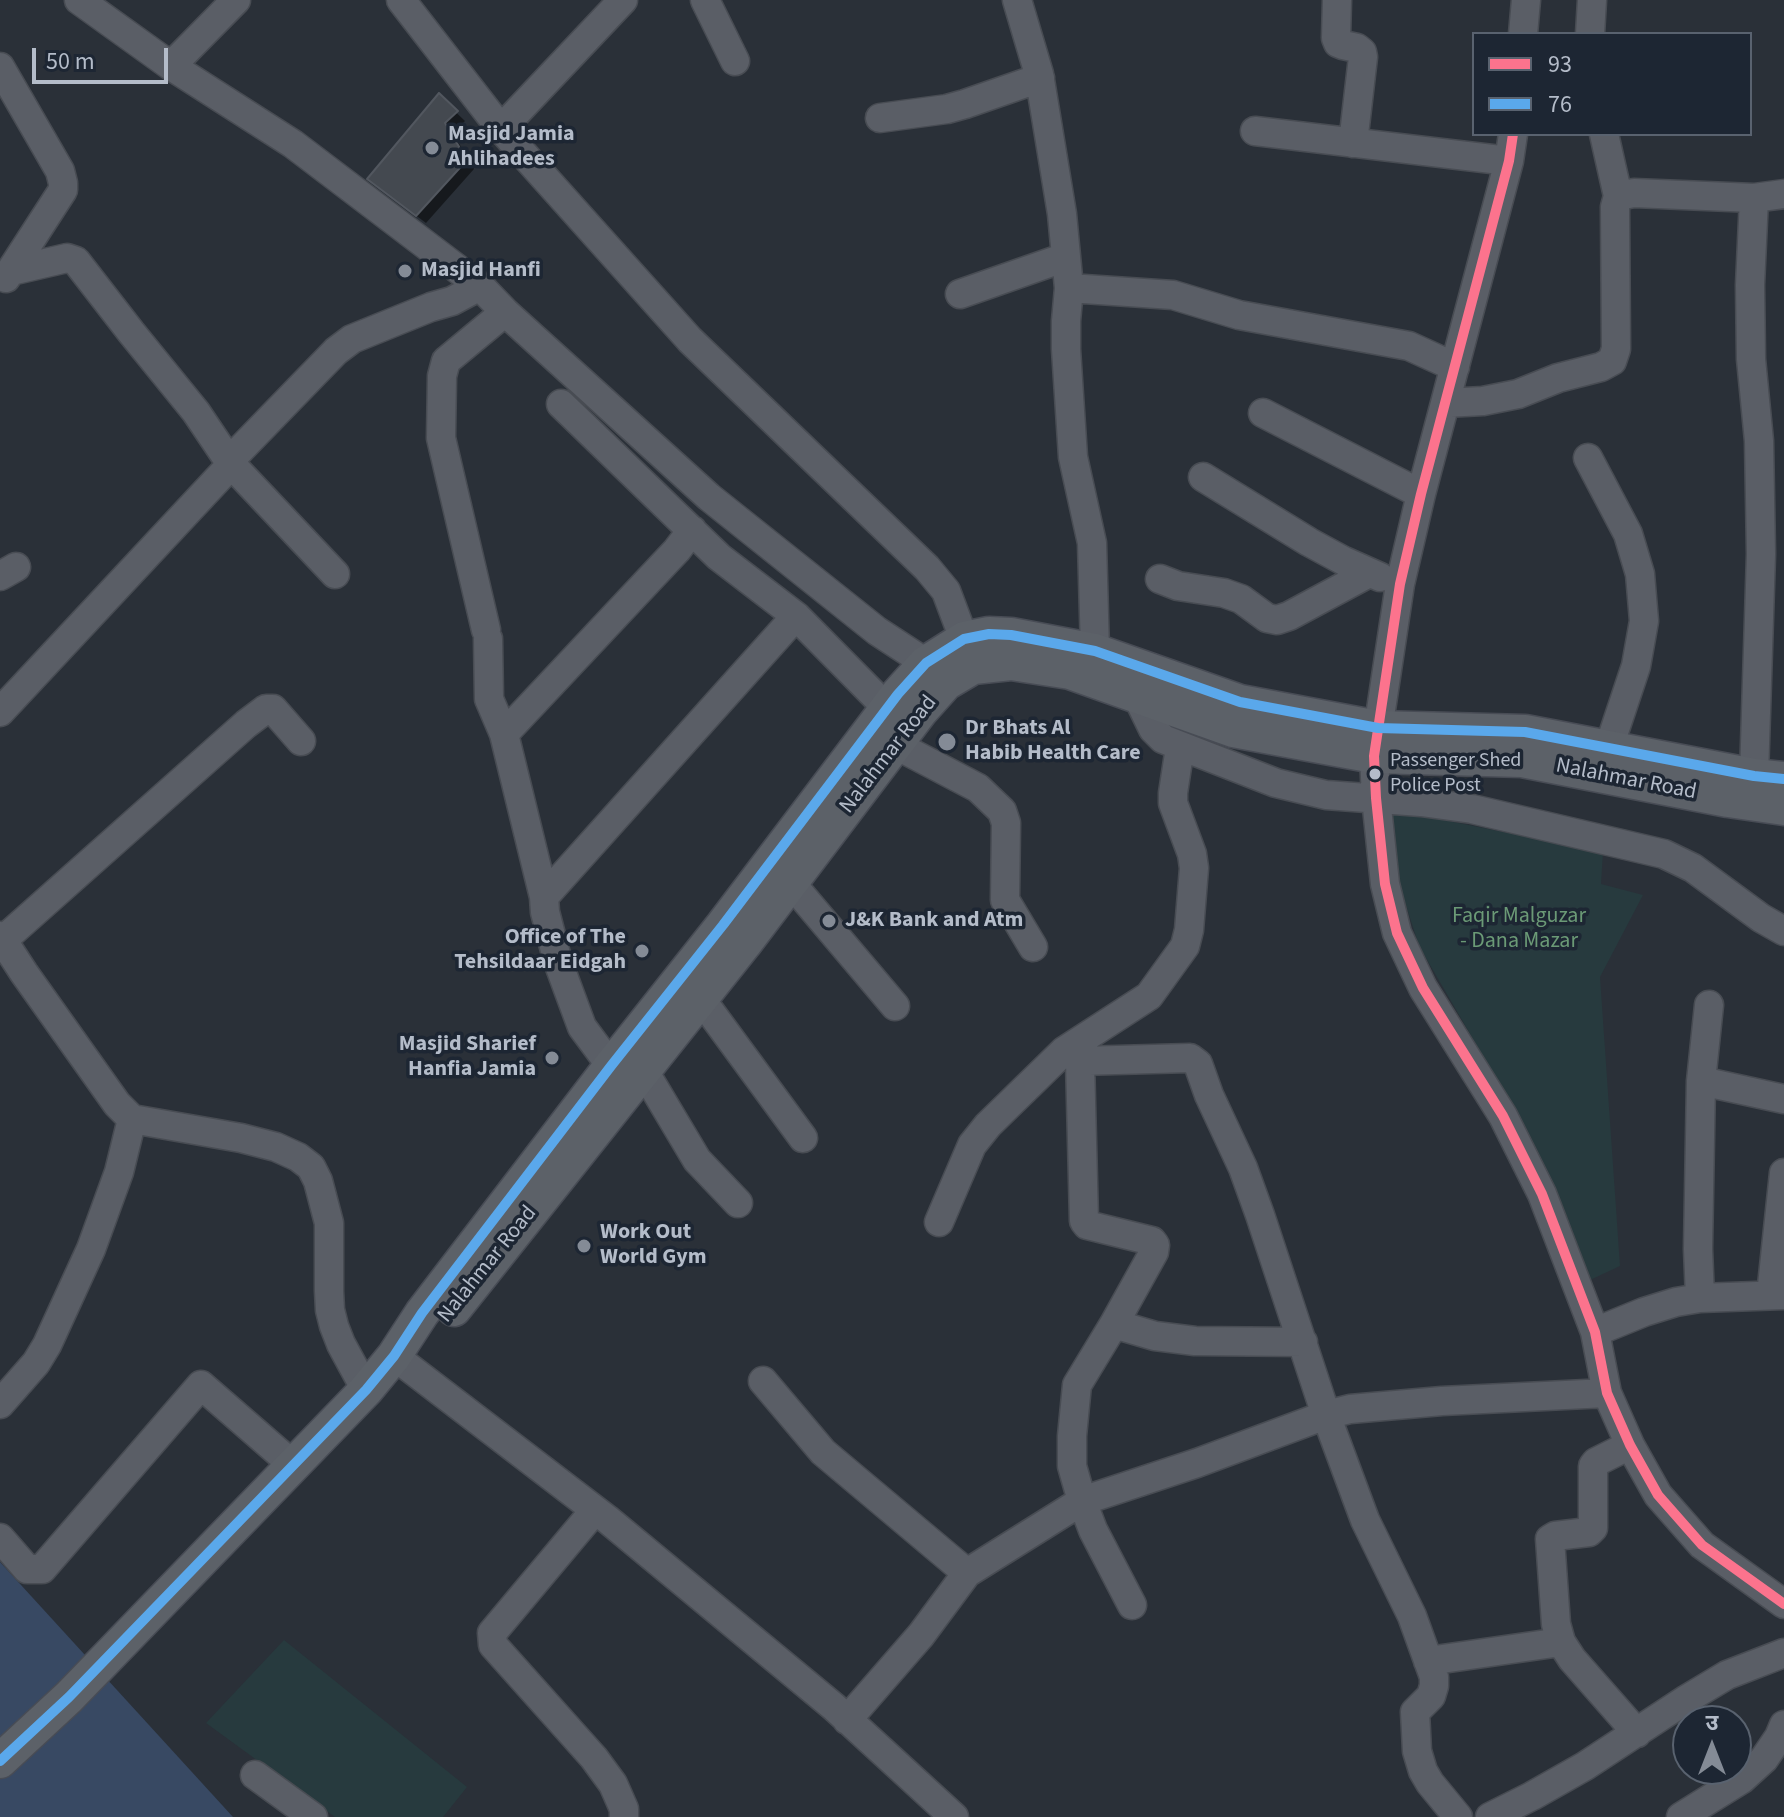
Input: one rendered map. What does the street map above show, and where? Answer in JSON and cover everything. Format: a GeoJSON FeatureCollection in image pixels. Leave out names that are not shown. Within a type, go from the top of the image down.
{"type":"FeatureCollection","features":[{"type":"Feature","properties":{"kind":"main road","name":"Nalahmar Road"},"geometry":{"type":"LineString","coordinates":[[628,1069],[723,925],[887,708],[936,673],[964,639],[989,634],[1011,635],[1095,651],[1240,702],[1376,742],[1525,732],[1769,777]]}},
{"type":"Feature","properties":{"kind":"main road","name":"Nalahmar Road"},"geometry":{"type":"LineString","coordinates":[[936,673],[1011,663],[1070,672],[1233,730],[1376,742],[1522,760],[1784,808]]}},
{"type":"Feature","properties":{"kind":"main road","name":"Nalahmar Road"},"geometry":{"type":"LineString","coordinates":[[0,1761],[69,1697],[366,1390],[394,1356],[422,1313],[628,1069],[701,999],[920,712],[936,673]]}},
{"type":"Feature","properties":{"kind":"street"},"geometry":{"type":"LineString","coordinates":[[79,0],[171,66],[293,144],[480,286],[709,497],[877,631],[936,673]]}},
{"type":"Feature","properties":{"kind":"street"},"geometry":{"type":"LineString","coordinates":[[171,66],[236,0]]}},
{"type":"Feature","properties":{"kind":"street"},"geometry":{"type":"LineString","coordinates":[[401,0],[501,129],[690,340],[927,568],[946,591],[964,639]]}},
{"type":"Feature","properties":{"kind":"street"},"geometry":{"type":"LineString","coordinates":[[501,129],[623,0]]}},
{"type":"Feature","properties":{"kind":"street"},"geometry":{"type":"LineString","coordinates":[[705,0],[735,61]]}},
{"type":"Feature","properties":{"kind":"street"},"geometry":{"type":"LineString","coordinates":[[1017,0],[1040,78],[1062,214],[1069,288],[1066,349],[1073,457],[1092,543],[1095,651]]}},
{"type":"Feature","properties":{"kind":"street"},"geometry":{"type":"LineString","coordinates":[[1337,0],[1338,43],[1357,48],[1363,57],[1353,143]]}},
{"type":"Feature","properties":{"kind":"street"},"geometry":{"type":"LineString","coordinates":[[1523,32],[1526,0]]}},
{"type":"Feature","properties":{"kind":"street"},"geometry":{"type":"LineString","coordinates":[[1590,32],[1592,0]]}},
{"type":"Feature","properties":{"kind":"street"},"geometry":{"type":"LineString","coordinates":[[0,67],[60,171],[63,183],[63,190],[6,278]]}},
{"type":"Feature","properties":{"kind":"street"},"geometry":{"type":"LineString","coordinates":[[880,118],[947,109],[1040,78]]}},
{"type":"Feature","properties":{"kind":"street"},"geometry":{"type":"LineString","coordinates":[[1255,131],[1353,143],[1511,148],[1400,584],[1376,742],[1376,798],[1385,884],[1397,933],[1423,988],[1503,1116],[1536,1181],[1595,1332],[1607,1393],[1630,1445],[1658,1495],[1702,1545],[1784,1604]]}},
{"type":"Feature","properties":{"kind":"street"},"geometry":{"type":"LineString","coordinates":[[1446,403],[1483,401],[1518,394],[1612,361],[1616,349],[1615,207],[1618,196],[1604,136]]}},
{"type":"Feature","properties":{"kind":"street"},"geometry":{"type":"LineString","coordinates":[[1618,196],[1634,193],[1754,198],[1784,194]]}},
{"type":"Feature","properties":{"kind":"street"},"geometry":{"type":"LineString","coordinates":[[1754,198],[1751,359],[1759,441],[1769,777]]}},
{"type":"Feature","properties":{"kind":"street"},"geometry":{"type":"LineString","coordinates":[[960,294],[1066,257]]}},
{"type":"Feature","properties":{"kind":"street"},"geometry":{"type":"LineString","coordinates":[[6,278],[67,258],[76,261],[196,412],[231,464],[335,574]]}},
{"type":"Feature","properties":{"kind":"street"},"geometry":{"type":"LineString","coordinates":[[0,712],[231,464],[237,453],[336,351],[352,339],[460,298],[480,286]]}},
{"type":"Feature","properties":{"kind":"street"},"geometry":{"type":"LineString","coordinates":[[1069,288],[1173,295],[1239,315],[1409,346],[1455,367]]}},
{"type":"Feature","properties":{"kind":"street"},"geometry":{"type":"LineString","coordinates":[[505,312],[446,361],[442,376],[441,438],[487,634],[489,699],[504,734],[558,962],[582,1027],[628,1069],[697,1160],[738,1203]]}},
{"type":"Feature","properties":{"kind":"street"},"geometry":{"type":"LineString","coordinates":[[561,404],[719,557],[796,616],[887,708]]}},
{"type":"Feature","properties":{"kind":"street"},"geometry":{"type":"LineString","coordinates":[[1263,413],[1421,494]]}},
{"type":"Feature","properties":{"kind":"street"},"geometry":{"type":"LineString","coordinates":[[1588,458],[1628,534],[1640,574],[1644,621],[1636,666],[1609,747]]}},
{"type":"Feature","properties":{"kind":"street"},"geometry":{"type":"LineString","coordinates":[[1203,477],[1309,542],[1369,573],[1400,584]]}},
{"type":"Feature","properties":{"kind":"street"},"geometry":{"type":"LineString","coordinates":[[504,734],[677,550],[692,530]]}},
{"type":"Feature","properties":{"kind":"street"},"geometry":{"type":"LineString","coordinates":[[1160,579],[1178,586],[1224,593],[1241,599],[1267,618],[1277,620],[1369,573]]}},
{"type":"Feature","properties":{"kind":"street"},"geometry":{"type":"LineString","coordinates":[[544,897],[796,616]]}},
{"type":"Feature","properties":{"kind":"street"},"geometry":{"type":"LineString","coordinates":[[1137,696],[1153,729],[1163,739],[1276,783],[1326,795],[1472,809],[1664,854],[1693,868],[1761,918],[1784,931]]}},
{"type":"Feature","properties":{"kind":"street"},"geometry":{"type":"LineString","coordinates":[[301,741],[273,709],[266,709],[1,938],[117,1104],[132,1119],[276,1147],[311,1167],[329,1223],[330,1310],[341,1344],[366,1390]]}},
{"type":"Feature","properties":{"kind":"street"},"geometry":{"type":"LineString","coordinates":[[896,745],[978,788],[1002,811],[1006,823],[1005,900],[1033,947]]}},
{"type":"Feature","properties":{"kind":"street"},"geometry":{"type":"LineString","coordinates":[[939,1222],[972,1145],[988,1125],[1149,996],[1185,946],[1194,868],[1192,854],[1173,803],[1180,747]]}},
{"type":"Feature","properties":{"kind":"street"},"geometry":{"type":"LineString","coordinates":[[791,883],[895,1006]]}},
{"type":"Feature","properties":{"kind":"street"},"geometry":{"type":"LineString","coordinates":[[701,999],[803,1138]]}},
{"type":"Feature","properties":{"kind":"street"},"geometry":{"type":"LineString","coordinates":[[1700,1298],[1701,1081],[1709,1005]]}},
{"type":"Feature","properties":{"kind":"street"},"geometry":{"type":"LineString","coordinates":[[1072,1056],[1084,1221],[1087,1225],[1152,1241],[1155,1245],[1114,1324],[1077,1385],[1072,1436],[1072,1466],[1082,1501],[1093,1530],[1132,1605]]}},
{"type":"Feature","properties":{"kind":"street"},"geometry":{"type":"LineString","coordinates":[[1072,1056],[1190,1058],[1198,1064],[1252,1191],[1326,1415],[1365,1520],[1412,1616],[1434,1677],[1431,1696],[1415,1712],[1417,1751],[1430,1783],[1458,1817]]}},
{"type":"Feature","properties":{"kind":"street"},"geometry":{"type":"LineString","coordinates":[[1701,1081],[1784,1099]]}},
{"type":"Feature","properties":{"kind":"street"},"geometry":{"type":"LineString","coordinates":[[0,1404],[36,1363],[91,1249],[119,1172],[132,1119]]}},
{"type":"Feature","properties":{"kind":"street"},"geometry":{"type":"LineString","coordinates":[[1595,1332],[1676,1302],[1778,1295],[1784,1173]]}},
{"type":"Feature","properties":{"kind":"street"},"geometry":{"type":"LineString","coordinates":[[1114,1324],[1155,1336],[1195,1341],[1303,1342]]}},
{"type":"Feature","properties":{"kind":"street"},"geometry":{"type":"LineString","coordinates":[[394,1356],[595,1510],[847,1720],[954,1817]]}},
{"type":"Feature","properties":{"kind":"street"},"geometry":{"type":"LineString","coordinates":[[763,1381],[823,1452],[967,1573]]}},
{"type":"Feature","properties":{"kind":"street"},"geometry":{"type":"LineString","coordinates":[[0,1538],[27,1569],[42,1569],[201,1385],[293,1465]]}},
{"type":"Feature","properties":{"kind":"street"},"geometry":{"type":"LineString","coordinates":[[847,1720],[921,1635],[967,1573],[1082,1501],[1350,1409],[1607,1393]]}},
{"type":"Feature","properties":{"kind":"street"},"geometry":{"type":"LineString","coordinates":[[1630,1445],[1593,1466],[1593,1528],[1589,1532],[1550,1539],[1556,1624],[1561,1642],[1572,1659],[1637,1733]]}},
{"type":"Feature","properties":{"kind":"street"},"geometry":{"type":"LineString","coordinates":[[595,1510],[492,1633],[493,1645],[594,1758],[613,1784],[624,1809],[624,1817]]}},
{"type":"Feature","properties":{"kind":"street"},"geometry":{"type":"LineString","coordinates":[[1428,1661],[1561,1642]]}},
{"type":"Feature","properties":{"kind":"street"},"geometry":{"type":"LineString","coordinates":[[1490,1817],[1532,1796],[1727,1675],[1782,1660]]}},
{"type":"Feature","properties":{"kind":"street"},"geometry":{"type":"LineString","coordinates":[[1681,1817],[1742,1779],[1764,1759],[1784,1725]]}},
{"type":"Feature","properties":{"kind":"street"},"geometry":{"type":"LineString","coordinates":[[255,1775],[313,1817]]}},
{"type":"Feature","properties":{"kind":"green space","name":"Faqir Malguzar - Dana Mazar"},"geometry":{"type":"Polygon","coordinates":[[[1389,809],[1603,852],[1601,884],[1643,895],[1600,977],[1620,1266],[1590,1280],[1527,1132],[1419,946],[1395,871],[1389,809]]]}},
{"type":"Feature","properties":{"kind":"green space"},"geometry":{"type":"Polygon","coordinates":[[[284,1640],[467,1787],[443,1817],[335,1817],[206,1723],[284,1640]]]}},
{"type":"Feature","properties":{"kind":"water"},"geometry":{"type":"Polygon","coordinates":[[[0,1562],[233,1817],[0,1817],[0,1562]]]}},
{"type":"Feature","properties":{"kind":"building"},"geometry":{"type":"Polygon","coordinates":[[[439,93],[458,111],[445,123],[467,160],[416,216],[367,179],[439,93]]]}},
{"type":"Feature","properties":{"kind":"transit line","name":"93"},"geometry":{"type":"LineString","coordinates":[[1513,136],[1509,161],[1400,584],[1374,756],[1385,884],[1397,933],[1423,988],[1503,1116],[1542,1194],[1595,1332],[1607,1393],[1630,1445],[1658,1495],[1702,1545],[1784,1604]]}},
{"type":"Feature","properties":{"kind":"transit line","name":"76"},"geometry":{"type":"LineString","coordinates":[[0,1761],[69,1697],[366,1390],[898,694],[926,663],[964,639],[989,634],[1011,635],[1095,651],[1240,702],[1378,728],[1525,732],[1754,776],[1784,779]]}},
{"type":"Feature","properties":{"kind":"place","name":"Masjid Jamia Ahlihadees"},"geometry":{"type":"Point","coordinates":[432,148]}},
{"type":"Feature","properties":{"kind":"place","name":"Masjid Hanfi"},"geometry":{"type":"Point","coordinates":[405,271]}},
{"type":"Feature","properties":{"kind":"place","name":"Dr Bhats Al Habib Health Care"},"geometry":{"type":"Point","coordinates":[947,742]}},
{"type":"Feature","properties":{"kind":"place","name":"Passenger Shed Police Post"},"geometry":{"type":"Point","coordinates":[1375,774]}},
{"type":"Feature","properties":{"kind":"place","name":"J&K Bank and Atm"},"geometry":{"type":"Point","coordinates":[829,921]}},
{"type":"Feature","properties":{"kind":"place","name":"Office of The Tehsildaar Eidgah"},"geometry":{"type":"Point","coordinates":[642,951]}},
{"type":"Feature","properties":{"kind":"place","name":"Masjid Sharief Hanfia Jamia"},"geometry":{"type":"Point","coordinates":[552,1058]}},
{"type":"Feature","properties":{"kind":"place","name":"Work Out World Gym"},"geometry":{"type":"Point","coordinates":[584,1246]}}]}
